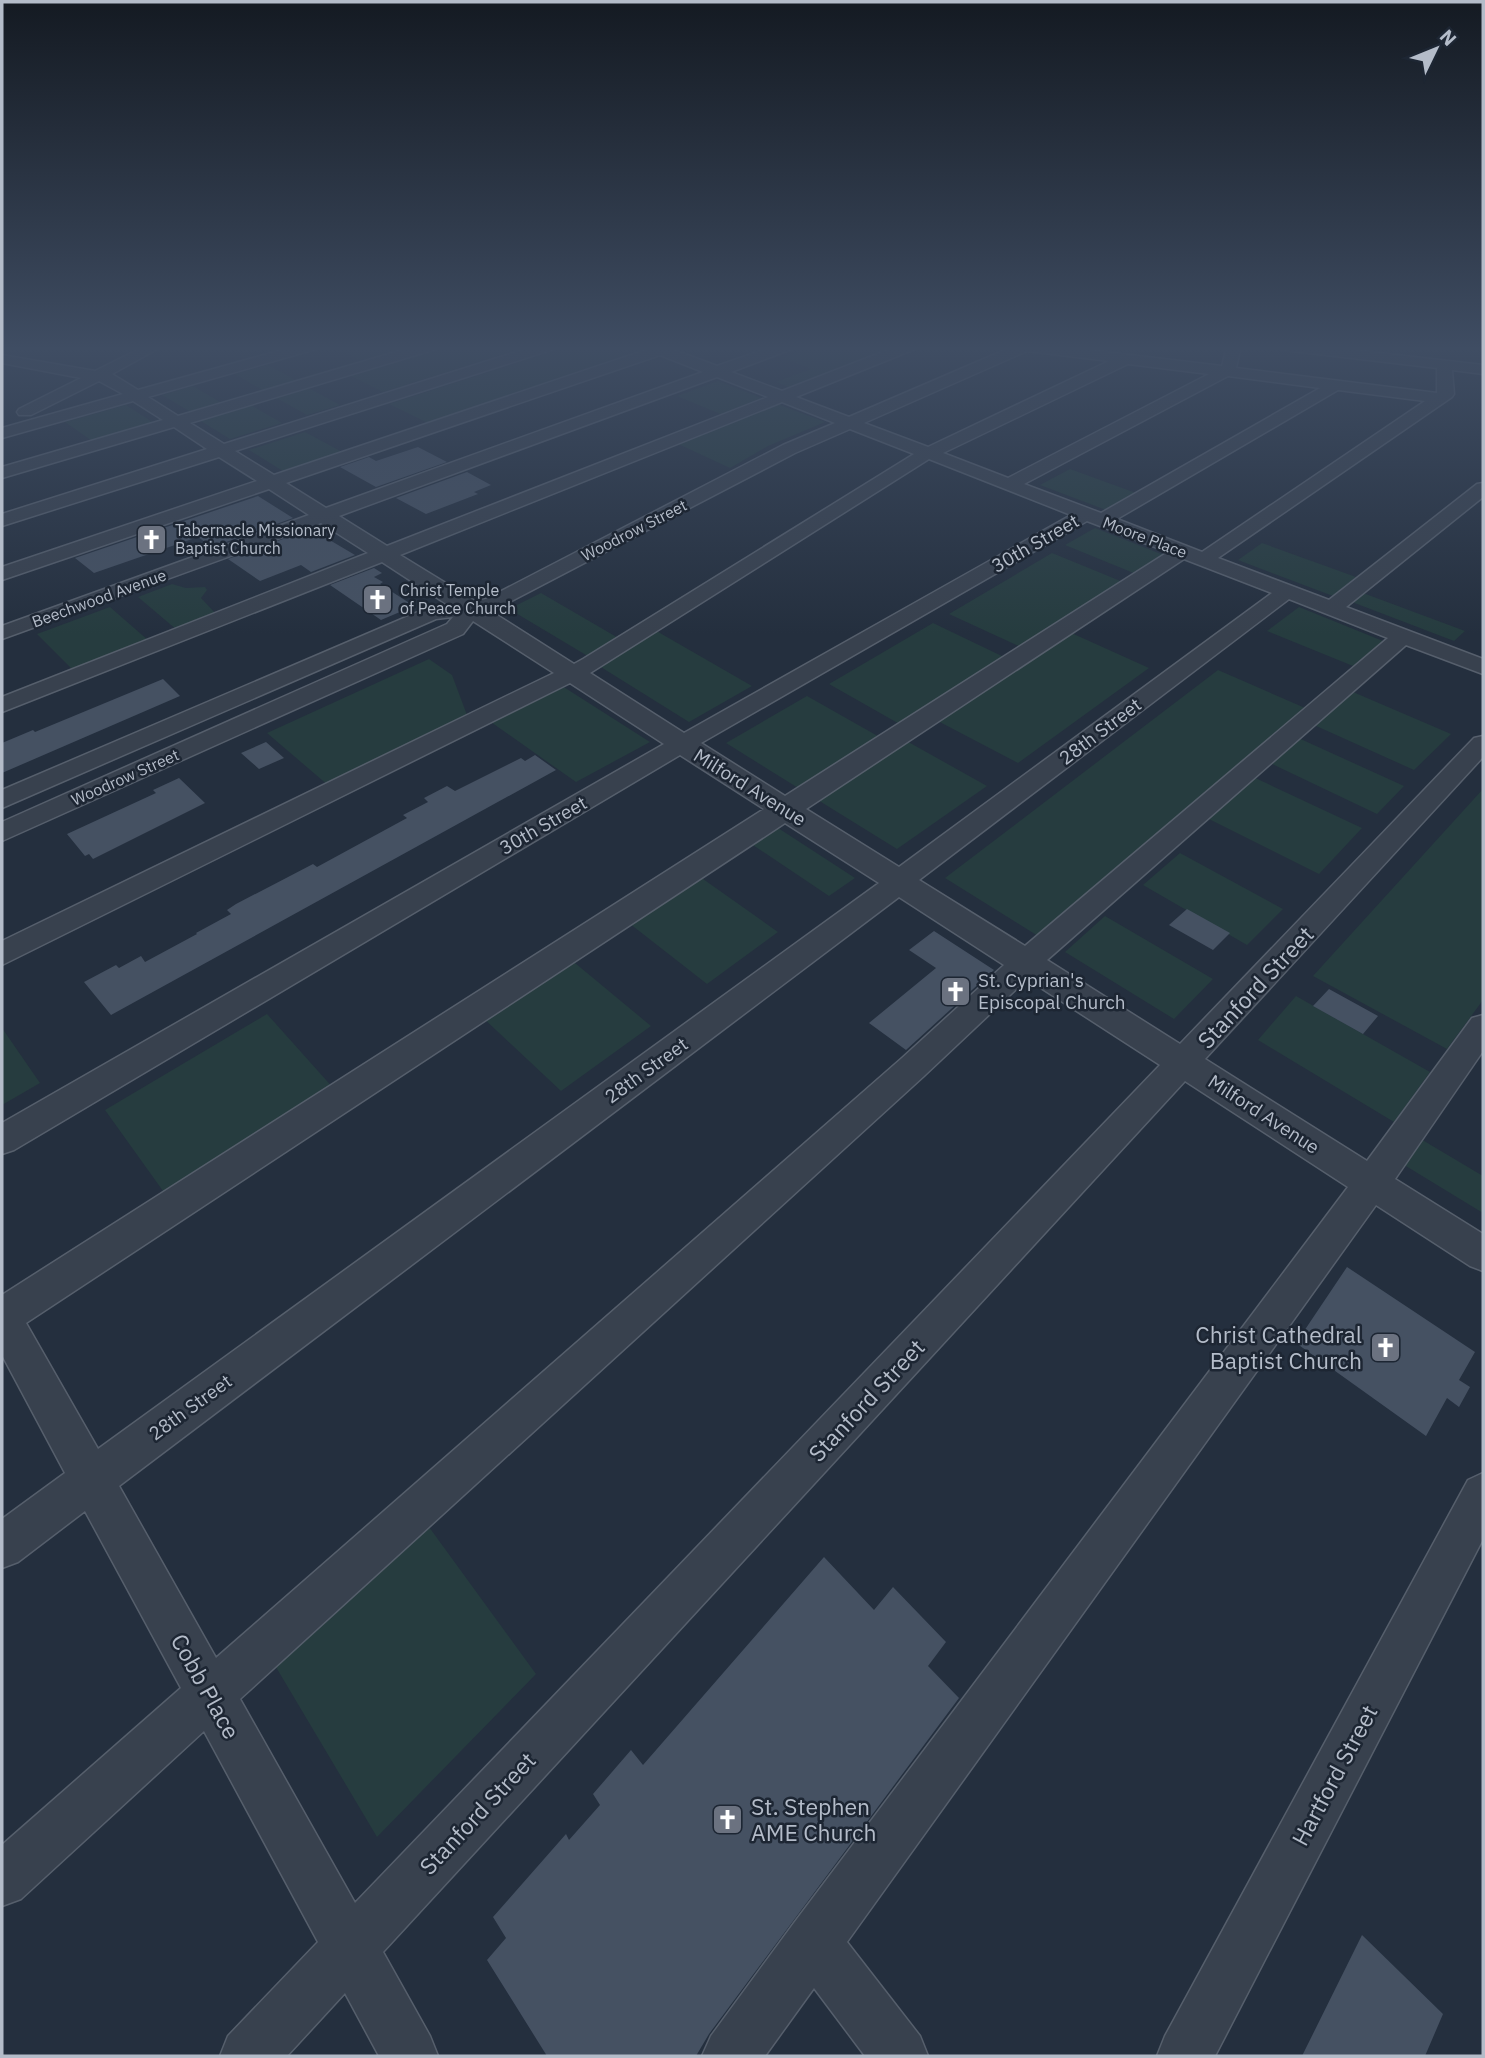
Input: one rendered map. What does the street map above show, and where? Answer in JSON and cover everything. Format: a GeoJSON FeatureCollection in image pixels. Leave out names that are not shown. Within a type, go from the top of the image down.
{"type":"FeatureCollection","features":[{"type":"Feature","properties":{"kind":"street"},"geometry":{"type":"LineString","coordinates":[[2,473],[108,442]]}},
{"type":"Feature","properties":{"kind":"street","name":"Milford Avenue"},"geometry":{"type":"LineString","coordinates":[[208,442],[1483,1254]]}},
{"type":"Feature","properties":{"kind":"street"},"geometry":{"type":"LineString","coordinates":[[2,520],[246,442]]}},
{"type":"Feature","properties":{"kind":"street"},"geometry":{"type":"LineString","coordinates":[[2,574],[387,442]]}},
{"type":"Feature","properties":{"kind":"street","name":"Beechwood Avenue"},"geometry":{"type":"LineString","coordinates":[[2,634],[524,442]]}},
{"type":"Feature","properties":{"kind":"street"},"geometry":{"type":"LineString","coordinates":[[2,705],[664,442]]}},
{"type":"Feature","properties":{"kind":"street","name":"Woodrow Street"},"geometry":{"type":"LineString","coordinates":[[2,800],[432,613],[471,609],[492,603],[805,442]]}},
{"type":"Feature","properties":{"kind":"street","name":"Moore Place"},"geometry":{"type":"LineString","coordinates":[[901,442],[1475,664]]}},
{"type":"Feature","properties":{"kind":"street"},"geometry":{"type":"LineString","coordinates":[[2,954],[572,673],[929,453],[952,442]]}},
{"type":"Feature","properties":{"kind":"street"},"geometry":{"type":"LineString","coordinates":[[1010,484],[1090,442]]}},
{"type":"Feature","properties":{"kind":"street","name":"30th Street"},"geometry":{"type":"LineString","coordinates":[[2,1140],[682,744],[1231,442]]}},
{"type":"Feature","properties":{"kind":"street"},"geometry":{"type":"LineString","coordinates":[[2,1317],[785,809],[1371,442]]}},
{"type":"Feature","properties":{"kind":"street"},"geometry":{"type":"LineString","coordinates":[[1332,608],[1483,488]]}},
{"type":"Feature","properties":{"kind":"street","name":"28th Street"},"geometry":{"type":"LineString","coordinates":[[2,1546],[884,894],[1287,591]]}},
{"type":"Feature","properties":{"kind":"street","name":"Woodrow Street"},"geometry":{"type":"LineString","coordinates":[[2,832],[455,629],[471,609]]}},
{"type":"Feature","properties":{"kind":"street"},"geometry":{"type":"LineString","coordinates":[[2,1880],[913,1067],[1026,962],[1403,636]]}},
{"type":"Feature","properties":{"kind":"street"},"geometry":{"type":"LineString","coordinates":[[1475,664],[1483,645]]}},
{"type":"Feature","properties":{"kind":"street","name":"Stanford Street"},"geometry":{"type":"LineString","coordinates":[[248,2056],[1483,743]]}},
{"type":"Feature","properties":{"kind":"street"},"geometry":{"type":"LineString","coordinates":[[732,2056],[1372,1183],[1483,1027]]}},
{"type":"Feature","properties":{"kind":"street","name":"Cobb Place"},"geometry":{"type":"LineString","coordinates":[[2,1317],[410,2056]]}},
{"type":"Feature","properties":{"kind":"street","name":"Hartford Street"},"geometry":{"type":"LineString","coordinates":[[1185,2056],[1483,1494]]}},
{"type":"Feature","properties":{"kind":"street"},"geometry":{"type":"LineString","coordinates":[[813,1942],[900,2056]]}},
{"type":"Feature","properties":{"kind":"green space"},"geometry":{"type":"Polygon","coordinates":[[[274,442],[324,442],[344,453],[286,473],[249,450],[274,442]]]}},
{"type":"Feature","properties":{"kind":"green space"},"geometry":{"type":"Polygon","coordinates":[[[674,442],[777,442],[730,468],[674,442]]]}},
{"type":"Feature","properties":{"kind":"green space"},"geometry":{"type":"Polygon","coordinates":[[[1070,469],[1136,493],[1106,510],[1040,485],[1070,469]]]}},
{"type":"Feature","properties":{"kind":"green space"},"geometry":{"type":"Polygon","coordinates":[[[1095,528],[1166,556],[1136,574],[1065,545],[1095,528]]]}},
{"type":"Feature","properties":{"kind":"green space"},"geometry":{"type":"Polygon","coordinates":[[[1262,543],[1356,577],[1333,596],[1238,560],[1262,543]]]}},
{"type":"Feature","properties":{"kind":"green space"},"geometry":{"type":"Polygon","coordinates":[[[1052,553],[1123,582],[1021,647],[949,614],[1052,553]]]}},
{"type":"Feature","properties":{"kind":"green space"},"geometry":{"type":"Polygon","coordinates":[[[172,584],[186,588],[205,587],[207,590],[201,598],[217,615],[177,630],[138,597],[172,584]]]}},
{"type":"Feature","properties":{"kind":"green space"},"geometry":{"type":"Polygon","coordinates":[[[541,593],[620,639],[591,658],[509,609],[541,593]]]}},
{"type":"Feature","properties":{"kind":"green space"},"geometry":{"type":"Polygon","coordinates":[[[1363,593],[1465,631],[1454,641],[1352,602],[1363,593]]]}},
{"type":"Feature","properties":{"kind":"green space"},"geometry":{"type":"Polygon","coordinates":[[[110,607],[149,641],[74,671],[37,634],[110,607]]]}},
{"type":"Feature","properties":{"kind":"green space"},"geometry":{"type":"Polygon","coordinates":[[[1299,607],[1383,641],[1353,666],[1267,631],[1299,607]]]}},
{"type":"Feature","properties":{"kind":"green space"},"geometry":{"type":"Polygon","coordinates":[[[933,623],[1006,658],[903,726],[829,684],[933,623]]]}},
{"type":"Feature","properties":{"kind":"green space"},"geometry":{"type":"Polygon","coordinates":[[[653,629],[752,686],[689,722],[596,664],[653,629]]]}},
{"type":"Feature","properties":{"kind":"green space"},"geometry":{"type":"Polygon","coordinates":[[[1067,631],[1149,668],[1018,763],[934,719],[1067,631]]]}},
{"type":"Feature","properties":{"kind":"green space"},"geometry":{"type":"Polygon","coordinates":[[[429,659],[452,675],[467,715],[329,786],[267,733],[429,659]]]}},
{"type":"Feature","properties":{"kind":"green space"},"geometry":{"type":"Polygon","coordinates":[[[1218,670],[1312,711],[1046,941],[945,878],[1218,670]]]}},
{"type":"Feature","properties":{"kind":"green space"},"geometry":{"type":"Polygon","coordinates":[[[559,684],[650,742],[576,782],[488,720],[559,684]]]}},
{"type":"Feature","properties":{"kind":"green space"},"geometry":{"type":"Polygon","coordinates":[[[1353,692],[1451,734],[1414,770],[1314,725],[1353,692]]]}},
{"type":"Feature","properties":{"kind":"green space"},"geometry":{"type":"Polygon","coordinates":[[[807,696],[883,739],[803,791],[726,743],[807,696]]]}},
{"type":"Feature","properties":{"kind":"green space"},"geometry":{"type":"Polygon","coordinates":[[[1294,736],[1404,786],[1377,814],[1266,761],[1294,736]]]}},
{"type":"Feature","properties":{"kind":"green space"},"geometry":{"type":"Polygon","coordinates":[[[903,739],[987,786],[897,849],[813,797],[903,739]]]}},
{"type":"Feature","properties":{"kind":"green space"},"geometry":{"type":"Polygon","coordinates":[[[1251,776],[1362,828],[1319,874],[1205,817],[1251,776]]]}},
{"type":"Feature","properties":{"kind":"green space"},"geometry":{"type":"Polygon","coordinates":[[[1483,789],[1483,1000],[1447,1049],[1313,976],[1483,789]]]}},
{"type":"Feature","properties":{"kind":"green space"},"geometry":{"type":"Polygon","coordinates":[[[772,824],[855,878],[829,896],[747,841],[772,824]]]}},
{"type":"Feature","properties":{"kind":"green space"},"geometry":{"type":"Polygon","coordinates":[[[1180,853],[1283,909],[1247,945],[1143,885],[1180,853]]]}},
{"type":"Feature","properties":{"kind":"green space"},"geometry":{"type":"Polygon","coordinates":[[[696,874],[778,932],[707,984],[625,920],[696,874]]]}},
{"type":"Feature","properties":{"kind":"green space"},"geometry":{"type":"Polygon","coordinates":[[[1105,916],[1213,979],[1174,1019],[1065,952],[1105,916]]]}},
{"type":"Feature","properties":{"kind":"green space"},"geometry":{"type":"Polygon","coordinates":[[[569,958],[651,1026],[561,1091],[480,1015],[569,958]]]}},
{"type":"Feature","properties":{"kind":"green space"},"geometry":{"type":"Polygon","coordinates":[[[1296,996],[1430,1072],[1394,1122],[1258,1040],[1296,996]]]}},
{"type":"Feature","properties":{"kind":"green space"},"geometry":{"type":"Polygon","coordinates":[[[267,1014],[335,1090],[168,1198],[105,1110],[267,1014]]]}},
{"type":"Feature","properties":{"kind":"green space"},"geometry":{"type":"Polygon","coordinates":[[[2,1028],[40,1083],[2,1105],[2,1028]]]}},
{"type":"Feature","properties":{"kind":"green space"},"geometry":{"type":"Polygon","coordinates":[[[1414,1135],[1483,1176],[1483,1213],[1396,1160],[1414,1135]]]}},
{"type":"Feature","properties":{"kind":"green space"},"geometry":{"type":"Polygon","coordinates":[[[421,1516],[536,1674],[377,1837],[267,1652],[421,1516]]]}},
{"type":"Feature","properties":{"kind":"building"},"geometry":{"type":"Polygon","coordinates":[[[418,447],[447,462],[376,487],[340,467],[369,457],[376,461],[418,447]]]}},
{"type":"Feature","properties":{"kind":"building"},"geometry":{"type":"Polygon","coordinates":[[[467,472],[491,485],[474,492],[478,494],[426,514],[396,498],[467,472]]]}},
{"type":"Feature","properties":{"kind":"building","name":"Tabernacle Missionary Baptist Church"},"geometry":{"type":"Polygon","coordinates":[[[258,496],[293,518],[212,547],[198,537],[94,573],[75,558],[258,496]]]}},
{"type":"Feature","properties":{"kind":"building"},"geometry":{"type":"Polygon","coordinates":[[[311,529],[355,555],[311,572],[301,565],[260,581],[228,559],[311,529]]]}},
{"type":"Feature","properties":{"kind":"building","name":"Christ Temple of Peace Church"},"geometry":{"type":"Polygon","coordinates":[[[374,568],[382,573],[374,577],[383,582],[380,584],[414,606],[381,620],[330,585],[374,568]]]}},
{"type":"Feature","properties":{"kind":"building"},"geometry":{"type":"Polygon","coordinates":[[[163,679],[180,696],[2,773],[2,743],[163,679]]]}},
{"type":"Feature","properties":{"kind":"building"},"geometry":{"type":"Polygon","coordinates":[[[266,742],[284,758],[259,769],[241,753],[266,742]]]}},
{"type":"Feature","properties":{"kind":"building"},"geometry":{"type":"Polygon","coordinates":[[[535,755],[556,770],[111,1015],[84,982],[116,965],[119,968],[141,956],[145,962],[197,934],[231,914],[227,910],[236,904],[313,864],[317,867],[407,818],[403,815],[428,802],[424,798],[447,786],[455,791],[521,758],[525,761],[535,755]]]}},
{"type":"Feature","properties":{"kind":"building"},"geometry":{"type":"Polygon","coordinates":[[[179,778],[205,803],[93,859],[89,854],[85,856],[67,834],[156,793],[153,790],[179,778]]]}},
{"type":"Feature","properties":{"kind":"building"},"geometry":{"type":"Polygon","coordinates":[[[1187,909],[1230,933],[1213,950],[1169,925],[1187,909]]]}},
{"type":"Feature","properties":{"kind":"building","name":"St. Cyprian's Episcopal Church"},"geometry":{"type":"Polygon","coordinates":[[[934,931],[994,970],[906,1050],[869,1023],[936,968],[909,950],[934,931]]]}},
{"type":"Feature","properties":{"kind":"building"},"geometry":{"type":"Polygon","coordinates":[[[1329,989],[1378,1016],[1363,1034],[1313,1006],[1329,989]]]}},
{"type":"Feature","properties":{"kind":"building","name":"Christ Cathedral Baptist Church"},"geometry":{"type":"Polygon","coordinates":[[[1347,1267],[1475,1352],[1459,1380],[1470,1387],[1459,1407],[1447,1398],[1426,1436],[1296,1343],[1347,1267]]]}},
{"type":"Feature","properties":{"kind":"building","name":"St. Stephen AME Church"},"geometry":{"type":"Polygon","coordinates":[[[824,1557],[874,1610],[893,1587],[946,1642],[928,1666],[959,1698],[709,2034],[696,2056],[547,2056],[487,1960],[506,1938],[493,1917],[566,1834],[569,1840],[600,1805],[593,1794],[631,1750],[643,1765],[824,1557]]]}},
{"type":"Feature","properties":{"kind":"building"},"geometry":{"type":"Polygon","coordinates":[[[1362,1935],[1443,2014],[1425,2056],[1302,2056],[1362,1935]]]}},
{"type":"Feature","properties":{"kind":"place","name":"Tabernacle Missionary Baptist Church"},"geometry":{"type":"Point","coordinates":[152,539]}},
{"type":"Feature","properties":{"kind":"place","name":"Christ Temple of Peace Church"},"geometry":{"type":"Point","coordinates":[377,599]}},
{"type":"Feature","properties":{"kind":"place","name":"St. Cyprian's Episcopal Church"},"geometry":{"type":"Point","coordinates":[955,991]}},
{"type":"Feature","properties":{"kind":"place","name":"Christ Cathedral Baptist Church"},"geometry":{"type":"Point","coordinates":[1385,1347]}},
{"type":"Feature","properties":{"kind":"place","name":"St. Stephen AME Church"},"geometry":{"type":"Point","coordinates":[728,1819]}}]}
